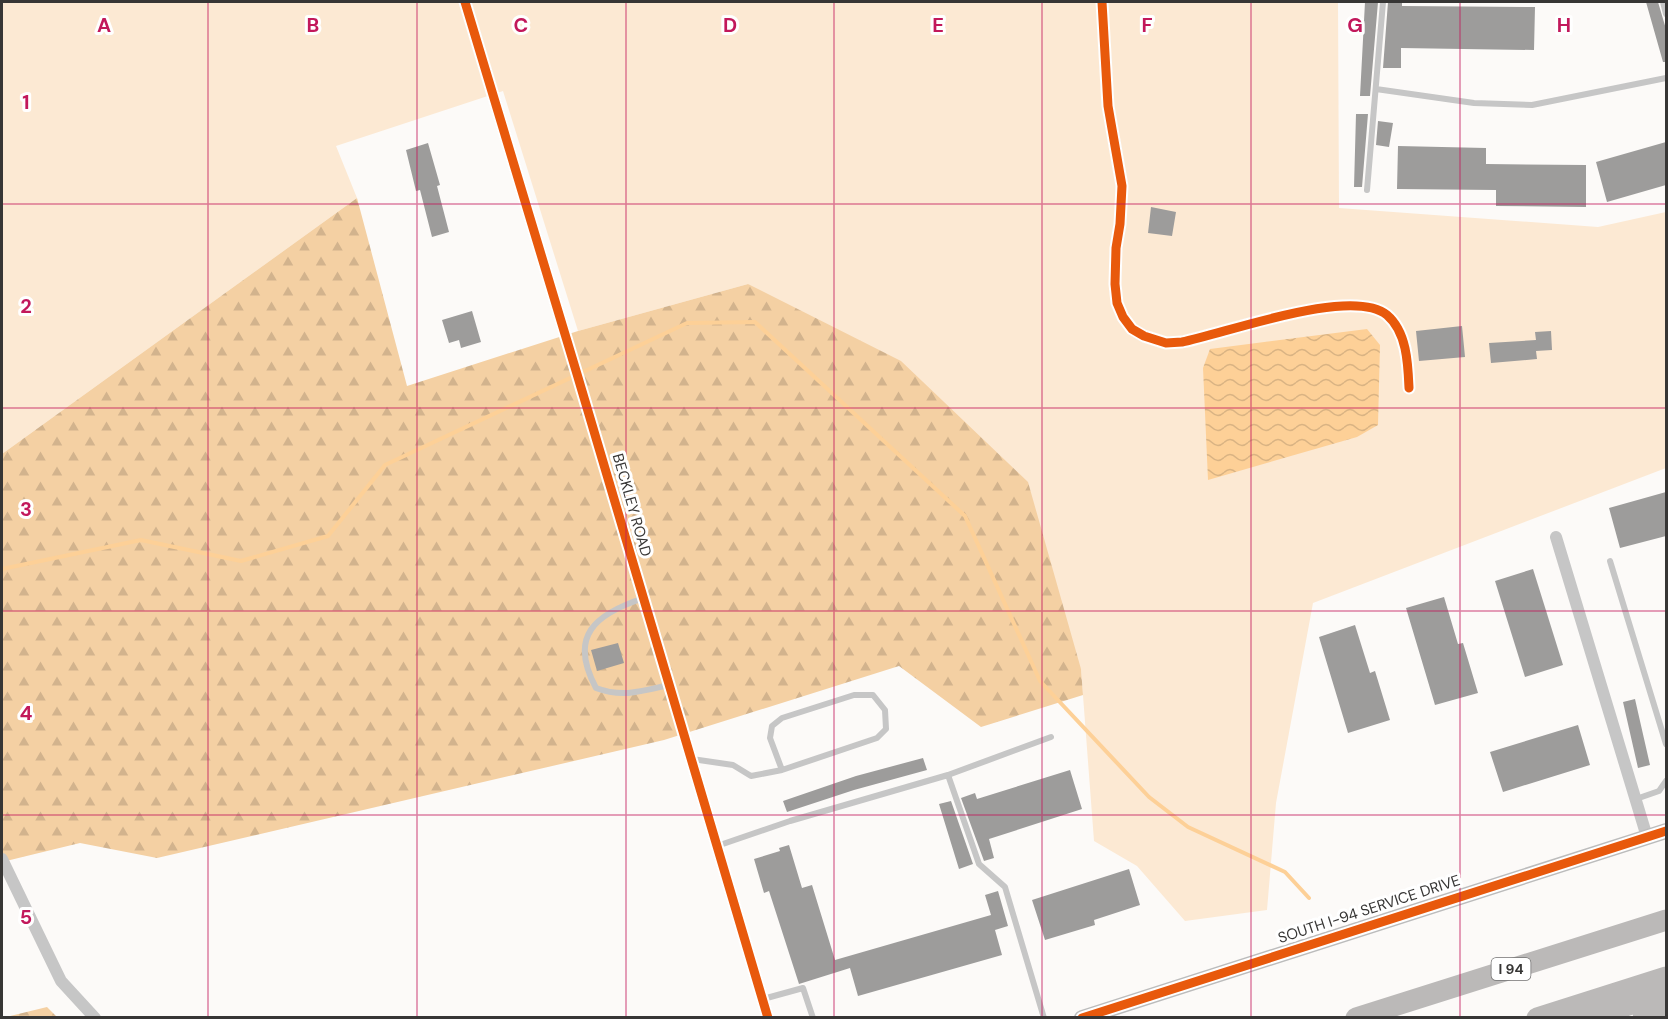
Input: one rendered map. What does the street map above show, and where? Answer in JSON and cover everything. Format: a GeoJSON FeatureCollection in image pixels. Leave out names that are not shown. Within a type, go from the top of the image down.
{"type":"FeatureCollection","features":[{"type":"Feature","properties":{"kind":"highway","name":"I 94"},"geometry":{"type":"LineString","coordinates":[[1356,1017],[1666,920]]}},
{"type":"Feature","properties":{"kind":"highway"},"geometry":{"type":"LineString","coordinates":[[1537,1017],[1666,977]]}},
{"type":"Feature","properties":{"kind":"highway"},"geometry":{"type":"LineString","coordinates":[[1588,1017],[1666,993]]}},
{"type":"Feature","properties":{"kind":"highway"},"geometry":{"type":"LineString","coordinates":[[1643,1017],[1666,1011]]}},
{"type":"Feature","properties":{"kind":"street","name":"BECKLEY ROAD"},"geometry":{"type":"LineString","coordinates":[[465,2],[768,1017]]}},
{"type":"Feature","properties":{"kind":"street"},"geometry":{"type":"LineString","coordinates":[[1102,2],[1108,106],[1122,186],[1115,284],[1117,303],[1132,329],[1153,341],[1182,342],[1331,306],[1363,306],[1381,311],[1395,324],[1405,353],[1409,388]]}},
{"type":"Feature","properties":{"kind":"street"},"geometry":{"type":"LineString","coordinates":[[1556,537],[1647,837]]}},
{"type":"Feature","properties":{"kind":"street","name":"SOUTH I-94 SERVICE DRIVE"},"geometry":{"type":"LineString","coordinates":[[1082,1017],[1666,831]]}},
{"type":"Feature","properties":{"kind":"street"},"geometry":{"type":"LineString","coordinates":[[2,859],[61,981],[95,1017]]}},
{"type":"Feature","properties":{"kind":"lane"},"geometry":{"type":"LineString","coordinates":[[1367,190],[1383,2]]}},
{"type":"Feature","properties":{"kind":"lane"},"geometry":{"type":"LineString","coordinates":[[1663,2],[1666,14]]}},
{"type":"Feature","properties":{"kind":"lane"},"geometry":{"type":"LineString","coordinates":[[1376,89],[1474,103],[1533,105],[1666,78]]}},
{"type":"Feature","properties":{"kind":"lane"},"geometry":{"type":"LineString","coordinates":[[1610,561],[1666,741]]}},
{"type":"Feature","properties":{"kind":"lane"},"geometry":{"type":"LineString","coordinates":[[644,598],[610,610],[590,629],[583,654],[596,688],[610,693],[627,694],[670,685]]}},
{"type":"Feature","properties":{"kind":"lane"},"geometry":{"type":"LineString","coordinates":[[692,759],[733,765],[751,776],[782,770],[877,738],[886,729],[885,710],[873,695],[854,695],[782,718],[772,726],[770,738],[782,770]]}},
{"type":"Feature","properties":{"kind":"lane"},"geometry":{"type":"LineString","coordinates":[[717,846],[790,820],[948,775],[1051,737]]}},
{"type":"Feature","properties":{"kind":"lane"},"geometry":{"type":"LineString","coordinates":[[948,775],[979,864],[1005,887],[1027,959],[1029,974],[1044,1017]]}},
{"type":"Feature","properties":{"kind":"lane"},"geometry":{"type":"LineString","coordinates":[[1635,799],[1659,791],[1666,781]]}},
{"type":"Feature","properties":{"kind":"lane"},"geometry":{"type":"LineString","coordinates":[[762,999],[803,988],[813,1017]]}},
{"type":"Feature","properties":{"kind":"shaded area"},"geometry":{"type":"Polygon","coordinates":[[[2,2],[1338,2],[1339,208],[1598,227],[1666,212],[1666,468],[1313,603],[1276,803],[1267,910],[1185,921],[1137,866],[1094,841],[1081,669],[748,284],[578,331],[503,91],[336,146],[357,198],[2,454],[2,2]]]}},
{"type":"Feature","properties":{"kind":"green space"},"geometry":{"type":"Polygon","coordinates":[[[357,198],[407,386],[578,331],[748,284],[901,361],[1028,482],[1081,669],[1083,695],[981,727],[899,666],[664,740],[157,858],[80,843],[2,862],[2,454],[357,198]]]}},
{"type":"Feature","properties":{"kind":"green space"},"geometry":{"type":"Polygon","coordinates":[[[47,1007],[57,1017],[6,1017],[47,1007]]]}},
{"type":"Feature","properties":{"kind":"water"},"geometry":{"type":"Polygon","coordinates":[[[1367,329],[1380,345],[1378,425],[1357,437],[1208,480],[1203,368],[1210,349],[1367,329]]]}},
{"type":"Feature","properties":{"kind":"building"},"geometry":{"type":"Polygon","coordinates":[[[1365,2],[1378,2],[1370,96],[1360,96],[1365,2]]]}},
{"type":"Feature","properties":{"kind":"building"},"geometry":{"type":"Polygon","coordinates":[[[1388,2],[1402,2],[1402,6],[1535,7],[1534,50],[1401,48],[1401,68],[1383,68],[1388,2]]]}},
{"type":"Feature","properties":{"kind":"building"},"geometry":{"type":"Polygon","coordinates":[[[1646,2],[1658,2],[1666,29],[1666,62],[1663,62],[1646,2]]]}},
{"type":"Feature","properties":{"kind":"building"},"geometry":{"type":"Polygon","coordinates":[[[1356,114],[1368,114],[1362,187],[1354,187],[1356,114]]]}},
{"type":"Feature","properties":{"kind":"building"},"geometry":{"type":"Polygon","coordinates":[[[1378,121],[1393,123],[1389,147],[1376,145],[1378,121]]]}},
{"type":"Feature","properties":{"kind":"building"},"geometry":{"type":"Polygon","coordinates":[[[1666,142],[1666,185],[1607,202],[1596,162],[1666,142]]]}},
{"type":"Feature","properties":{"kind":"building"},"geometry":{"type":"Polygon","coordinates":[[[428,143],[440,185],[437,186],[449,232],[432,237],[420,190],[416,191],[406,150],[428,143]]]}},
{"type":"Feature","properties":{"kind":"building"},"geometry":{"type":"Polygon","coordinates":[[[1398,146],[1486,148],[1486,164],[1586,165],[1586,207],[1496,206],[1496,190],[1397,189],[1398,146]]]}},
{"type":"Feature","properties":{"kind":"building"},"geometry":{"type":"Polygon","coordinates":[[[1151,207],[1176,212],[1172,236],[1148,233],[1151,207]]]}},
{"type":"Feature","properties":{"kind":"building"},"geometry":{"type":"Polygon","coordinates":[[[472,311],[481,342],[461,348],[459,340],[449,343],[442,320],[472,311]]]}},
{"type":"Feature","properties":{"kind":"building"},"geometry":{"type":"Polygon","coordinates":[[[1462,326],[1465,357],[1419,361],[1416,331],[1462,326]]]}},
{"type":"Feature","properties":{"kind":"building"},"geometry":{"type":"Polygon","coordinates":[[[1551,331],[1552,350],[1536,351],[1537,359],[1491,363],[1489,343],[1536,340],[1535,332],[1551,331]]]}},
{"type":"Feature","properties":{"kind":"building"},"geometry":{"type":"Polygon","coordinates":[[[1666,492],[1666,536],[1620,548],[1609,508],[1666,492]]]}},
{"type":"Feature","properties":{"kind":"building"},"geometry":{"type":"Polygon","coordinates":[[[1533,569],[1563,665],[1525,677],[1495,581],[1533,569]]]}},
{"type":"Feature","properties":{"kind":"building"},"geometry":{"type":"Polygon","coordinates":[[[1444,597],[1458,644],[1463,643],[1478,693],[1435,705],[1406,608],[1444,597]]]}},
{"type":"Feature","properties":{"kind":"building"},"geometry":{"type":"Polygon","coordinates":[[[1355,625],[1370,673],[1375,671],[1390,720],[1348,733],[1319,637],[1355,625]]]}},
{"type":"Feature","properties":{"kind":"building"},"geometry":{"type":"Polygon","coordinates":[[[618,643],[624,663],[597,671],[591,650],[618,643]]]}},
{"type":"Feature","properties":{"kind":"building"},"geometry":{"type":"Polygon","coordinates":[[[1635,699],[1650,765],[1638,768],[1623,702],[1635,699]]]}},
{"type":"Feature","properties":{"kind":"building"},"geometry":{"type":"Polygon","coordinates":[[[1578,725],[1590,765],[1503,792],[1490,752],[1578,725]]]}},
{"type":"Feature","properties":{"kind":"building"},"geometry":{"type":"Polygon","coordinates":[[[923,758],[927,770],[854,790],[787,812],[783,801],[856,776],[923,758]]]}},
{"type":"Feature","properties":{"kind":"building"},"geometry":{"type":"Polygon","coordinates":[[[1070,770],[1082,809],[989,839],[994,858],[984,861],[961,798],[975,793],[977,799],[1070,770]]]}},
{"type":"Feature","properties":{"kind":"building"},"geometry":{"type":"Polygon","coordinates":[[[951,801],[973,864],[959,869],[939,804],[951,801]]]}},
{"type":"Feature","properties":{"kind":"building"},"geometry":{"type":"Polygon","coordinates":[[[789,845],[802,888],[812,885],[835,960],[991,915],[985,895],[998,891],[1008,926],[995,930],[1002,955],[858,996],[850,968],[799,984],[769,891],[764,893],[754,859],[780,851],[779,848],[789,845]]]}},
{"type":"Feature","properties":{"kind":"building"},"geometry":{"type":"Polygon","coordinates":[[[1129,869],[1140,905],[1094,920],[1095,925],[1045,940],[1032,900],[1129,869]]]}},
{"type":"Feature","properties":{"kind":"waterway"},"geometry":{"type":"LineString","coordinates":[[2,569],[141,540],[241,561],[328,536],[385,465],[687,323],[755,322],[965,516],[1040,681],[1149,797],[1188,827],[1285,872],[1309,898]]}},
{"type":"Feature","properties":{"kind":"cycle path"},"geometry":{"type":"LineString","coordinates":[[465,2],[768,1018]]}},
{"type":"Feature","properties":{"kind":"cycle path"},"geometry":{"type":"LineString","coordinates":[[1102,2],[1108,106],[1122,186],[1115,284],[1117,303],[1132,329],[1144,336],[1166,343],[1182,342],[1319,308],[1370,307],[1387,315],[1399,330],[1405,349],[1409,388]]}},
{"type":"Feature","properties":{"kind":"cycle path"},"geometry":{"type":"LineString","coordinates":[[1082,1018],[1666,831]]}}]}
